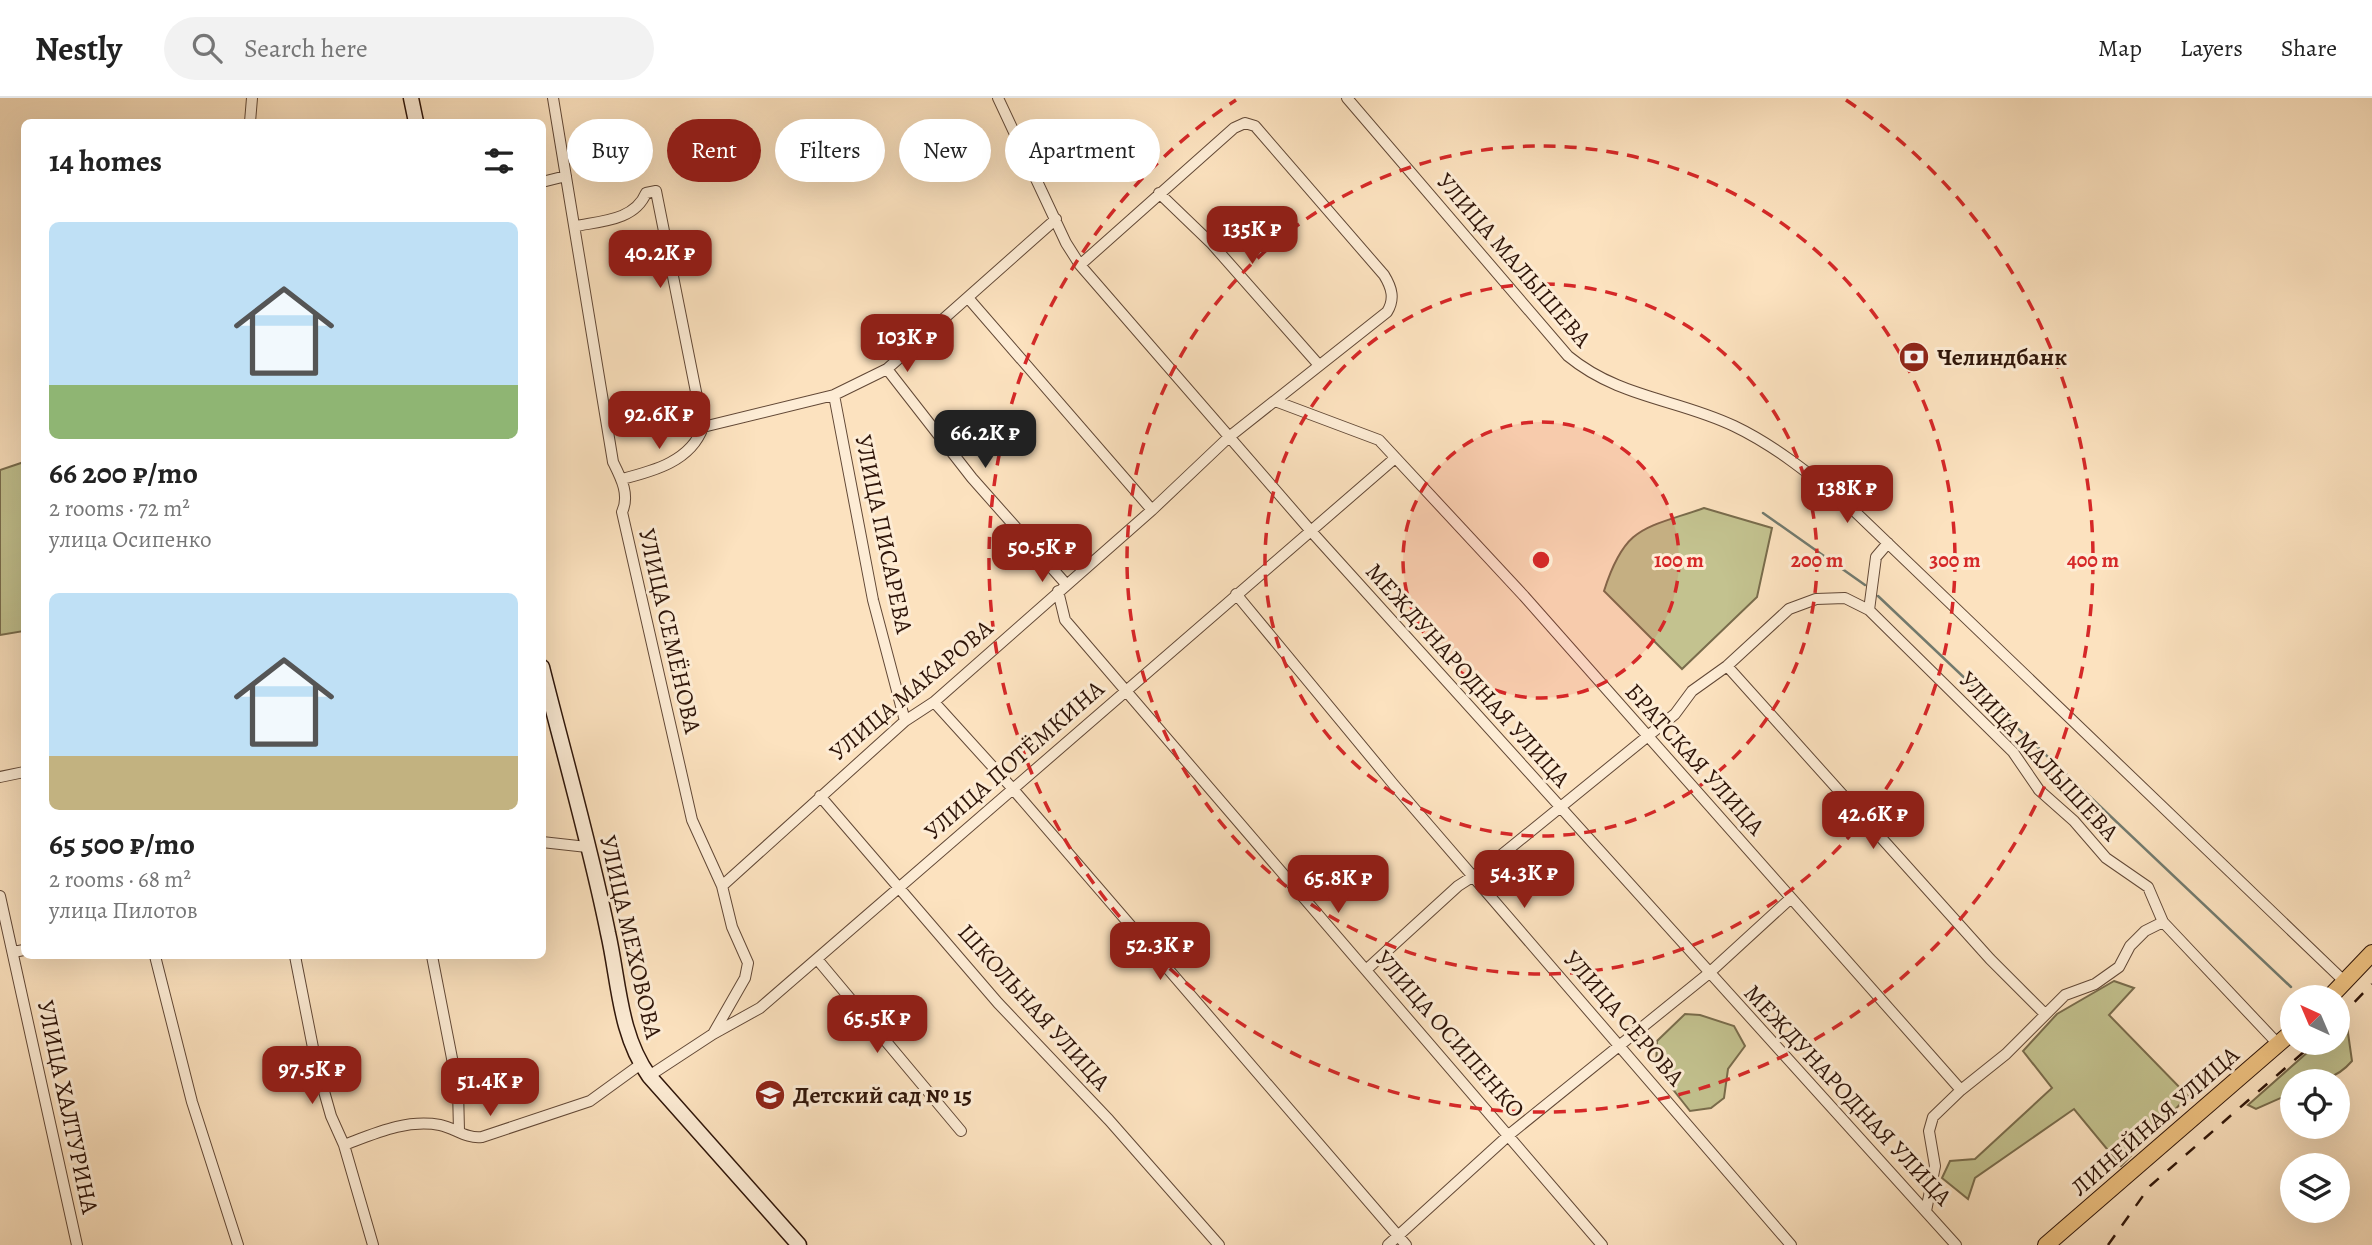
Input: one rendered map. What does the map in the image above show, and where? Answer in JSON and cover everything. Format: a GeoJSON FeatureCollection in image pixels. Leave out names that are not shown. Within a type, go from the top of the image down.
{"type":"FeatureCollection","features":[{"type":"Feature","properties":{"kind":"main road"},"geometry":{"type":"LineString","coordinates":[[2342,985],[2372,953]]}},
{"type":"Feature","properties":{"kind":"main road","name":"ЛИНЕЙНАЯ УЛИЦА"},"geometry":{"type":"LineString","coordinates":[[2046,1245],[2279,1045]]}},
{"type":"Feature","properties":{"kind":"street"},"geometry":{"type":"LineString","coordinates":[[250,119],[251,98]]}},
{"type":"Feature","properties":{"kind":"street"},"geometry":{"type":"LineString","coordinates":[[411,98],[415,119]]}},
{"type":"Feature","properties":{"kind":"street","name":"УЛИЦА СЕМЁНОВА"},"geometry":{"type":"LineString","coordinates":[[553,98],[613,462],[622,479],[626,502],[622,512],[692,820],[722,886],[732,928],[748,963],[745,978],[713,1034]]}},
{"type":"Feature","properties":{"kind":"street","name":"МЕЖДУНАРОДНАЯ УЛИЦА"},"geometry":{"type":"LineString","coordinates":[[998,98],[1080,265],[1310,530],[1708,974],[1956,1245]]}},
{"type":"Feature","properties":{"kind":"street","name":"УЛИЦА МАЛЫШЕВА"},"geometry":{"type":"LineString","coordinates":[[1347,98],[1568,356],[1606,382],[1732,425],[1769,445],[1848,505],[2345,982]]}},
{"type":"Feature","properties":{"kind":"street","name":"УЛИЦА МАКАРОВА"},"geometry":{"type":"LineString","coordinates":[[722,886],[905,721],[934,702],[1152,510],[1229,437],[1387,312],[1393,292],[1384,275],[1255,126],[1245,123],[1234,128],[1160,194]]}},
{"type":"Feature","properties":{"kind":"street"},"geometry":{"type":"LineString","coordinates":[[546,181],[566,176]]}},
{"type":"Feature","properties":{"kind":"street"},"geometry":{"type":"LineString","coordinates":[[576,226],[623,216],[641,205],[646,193],[656,191],[703,427],[698,441],[685,453],[656,470],[622,479]]}},
{"type":"Feature","properties":{"kind":"street"},"geometry":{"type":"LineString","coordinates":[[1080,265],[1160,194],[1212,244],[1318,364]]}},
{"type":"Feature","properties":{"kind":"street"},"geometry":{"type":"LineString","coordinates":[[703,427],[834,396],[887,369],[1056,219]]}},
{"type":"Feature","properties":{"kind":"street"},"geometry":{"type":"LineString","coordinates":[[969,299],[1152,510]]}},
{"type":"Feature","properties":{"kind":"street","name":"УЛИЦА ОСИПЕНКО"},"geometry":{"type":"LineString","coordinates":[[887,369],[1062,588],[1065,620],[1510,1134],[1602,1245]]}},
{"type":"Feature","properties":{"kind":"street","name":"УЛИЦА ПИСАРЕВА"},"geometry":{"type":"LineString","coordinates":[[834,396],[873,600],[905,721]]}},
{"type":"Feature","properties":{"kind":"street","name":"БРАТСКАЯ УЛИЦА"},"geometry":{"type":"LineString","coordinates":[[1275,401],[1379,440],[1392,452],[1394,459],[1420,482],[1524,596],[1961,1090]]}},
{"type":"Feature","properties":{"kind":"street","name":"УЛИЦА ПОТЁМКИНА"},"geometry":{"type":"LineString","coordinates":[[344,1145],[408,1124],[441,1125],[468,1137],[482,1137],[552,1115],[590,1101],[760,1008],[1394,459]]}},
{"type":"Feature","properties":{"kind":"street"},"geometry":{"type":"LineString","coordinates":[[1366,970],[1458,886],[1474,876],[1675,714],[1701,683],[1727,666],[1788,609],[1816,599],[1845,598],[1869,610],[1876,557],[1888,543]]}},
{"type":"Feature","properties":{"kind":"street","name":"УЛИЦА СЕРОВА"},"geometry":{"type":"LineString","coordinates":[[1236,594],[1791,1245]]}},
{"type":"Feature","properties":{"kind":"street","name":"УЛИЦА МАЛЫШЕВА"},"geometry":{"type":"LineString","coordinates":[[1869,610],[2013,752],[2039,790],[2074,821],[2106,858],[2148,887],[2162,922],[2279,1045]]}},
{"type":"Feature","properties":{"kind":"street"},"geometry":{"type":"LineString","coordinates":[[1727,666],[1990,959],[2043,1013]]}},
{"type":"Feature","properties":{"kind":"street","name":"УЛИЦА МЕХОВОВА"},"geometry":{"type":"LineString","coordinates":[[546,683],[608,931],[626,1031],[645,1070],[799,1245]]}},
{"type":"Feature","properties":{"kind":"street"},"geometry":{"type":"LineString","coordinates":[[934,702],[1012,788],[1406,1245]]}},
{"type":"Feature","properties":{"kind":"street"},"geometry":{"type":"LineString","coordinates":[[0,777],[21,773]]}},
{"type":"Feature","properties":{"kind":"street","name":"ШКОЛЬНАЯ УЛИЦА"},"geometry":{"type":"LineString","coordinates":[[820,796],[998,1003],[1109,1120],[1219,1245]]}},
{"type":"Feature","properties":{"kind":"street"},"geometry":{"type":"LineString","coordinates":[[546,842],[587,847]]}},
{"type":"Feature","properties":{"kind":"street","name":"УЛИЦА ХАЛТУРИНА"},"geometry":{"type":"LineString","coordinates":[[0,896],[77,1245]]}},
{"type":"Feature","properties":{"kind":"street"},"geometry":{"type":"LineString","coordinates":[[1388,1245],[1510,1134],[1708,974],[1791,898]]}},
{"type":"Feature","properties":{"kind":"street"},"geometry":{"type":"LineString","coordinates":[[1926,1210],[1935,1166],[1929,1130],[1933,1117],[1961,1090],[2006,1054],[2043,1013],[2065,995],[2095,984],[2119,967],[2130,946],[2145,931],[2162,922]]}},
{"type":"Feature","properties":{"kind":"street"},"geometry":{"type":"LineString","coordinates":[[13,952],[21,951]]}},
{"type":"Feature","properties":{"kind":"street"},"geometry":{"type":"LineString","coordinates":[[156,959],[192,1101],[238,1245]]}},
{"type":"Feature","properties":{"kind":"street"},"geometry":{"type":"LineString","coordinates":[[296,959],[316,1063],[331,1116],[344,1145],[373,1245]]}},
{"type":"Feature","properties":{"kind":"street"},"geometry":{"type":"LineString","coordinates":[[433,959],[458,1089],[459,1131]]}},
{"type":"Feature","properties":{"kind":"street"},"geometry":{"type":"LineString","coordinates":[[817,959],[961,1131]]}},
{"type":"Feature","properties":{"kind":"shaded area"},"geometry":{"type":"Polygon","coordinates":[[[21,463],[21,632],[0,635],[0,470],[21,463]]]}},
{"type":"Feature","properties":{"kind":"shaded area"},"geometry":{"type":"Polygon","coordinates":[[[1704,508],[1772,528],[1757,597],[1682,669],[1604,591],[1620,553],[1629,541],[1652,526],[1704,508]]]}},
{"type":"Feature","properties":{"kind":"shaded area"},"geometry":{"type":"Polygon","coordinates":[[[2114,981],[2134,988],[2109,1015],[2188,1096],[2121,1166],[2074,1109],[1975,1178],[1968,1199],[1942,1178],[1950,1161],[1975,1159],[2052,1088],[2023,1051],[2057,1014],[2114,981]]]}},
{"type":"Feature","properties":{"kind":"shaded area"},"geometry":{"type":"Polygon","coordinates":[[[1685,1014],[1700,1015],[1734,1026],[1745,1046],[1728,1069],[1724,1098],[1711,1108],[1690,1111],[1656,1068],[1657,1041],[1685,1014]]]}},
{"type":"Feature","properties":{"kind":"shaded area"},"geometry":{"type":"Polygon","coordinates":[[[2350,1047],[2352,1061],[2345,1069],[2289,1069],[2304,1055],[2350,1055],[2350,1047]]]}},
{"type":"Feature","properties":{"kind":"shaded area"},"geometry":{"type":"Polygon","coordinates":[[[2280,1077],[2280,1098],[2256,1109],[2248,1105],[2280,1077]]]}},
{"type":"Feature","properties":{"kind":"waterway"},"geometry":{"type":"LineString","coordinates":[[1763,513],[1865,585]]}},
{"type":"Feature","properties":{"kind":"waterway"},"geometry":{"type":"LineString","coordinates":[[1878,596],[2289,985]]}},
{"type":"Feature","properties":{"kind":"railway"},"geometry":{"type":"LineString","coordinates":[[2350,1007],[2372,984]]}},
{"type":"Feature","properties":{"kind":"railway"},"geometry":{"type":"LineString","coordinates":[[2108,1245],[2150,1186],[2300,1055]]}},
{"type":"Feature","properties":{"kind":"place","name":"Челиндбанк"},"geometry":{"type":"Point","coordinates":[1914,357]}},
{"type":"Feature","properties":{"kind":"place","name":"Детский сад № 15"},"geometry":{"type":"Point","coordinates":[770,1095]}}]}
